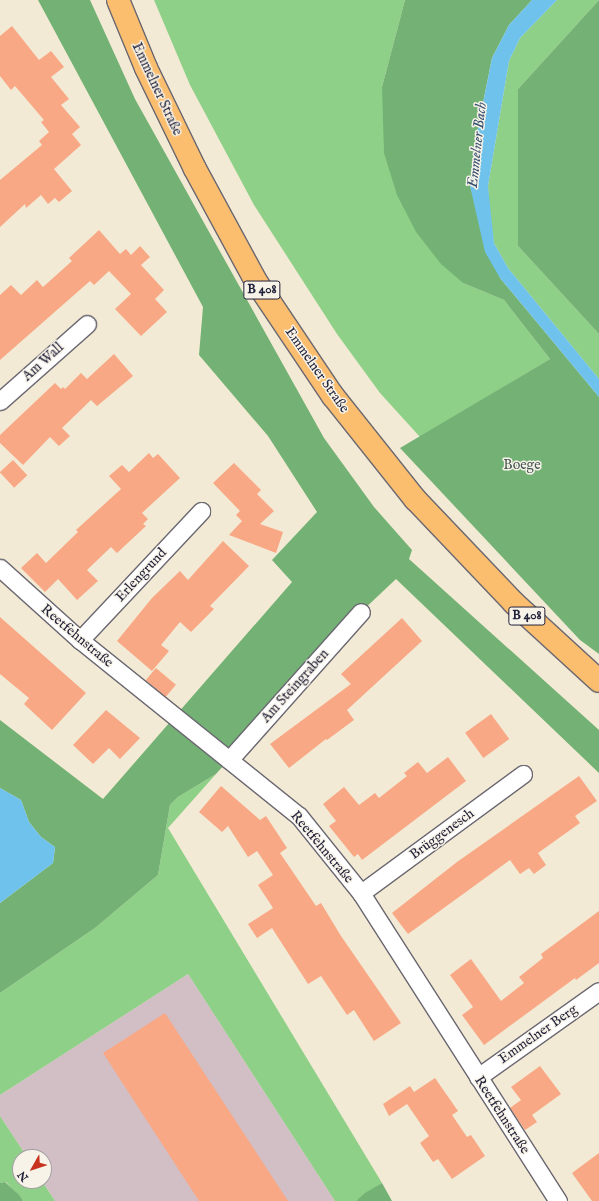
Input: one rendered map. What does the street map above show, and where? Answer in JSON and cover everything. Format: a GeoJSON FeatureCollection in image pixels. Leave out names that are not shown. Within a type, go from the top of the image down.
{"type":"FeatureCollection","features":[{"type":"Feature","properties":{"kind":"main road","name":"Emmelner Straße"},"geometry":{"type":"LineString","coordinates":[[118,0],[146,68],[195,169],[257,283],[333,396],[415,499],[514,603],[599,681]]}},
{"type":"Feature","properties":{"kind":"street","name":"Am Wall"},"geometry":{"type":"LineString","coordinates":[[0,401],[87,324]]}},
{"type":"Feature","properties":{"kind":"street","name":"Erlengrund"},"geometry":{"type":"LineString","coordinates":[[80,640],[201,511]]}},
{"type":"Feature","properties":{"kind":"street","name":"Reetfehnstraße"},"geometry":{"type":"LineString","coordinates":[[0,568],[80,640],[299,816],[361,893],[558,1201]]}},
{"type":"Feature","properties":{"kind":"street","name":"Am Steingraben"},"geometry":{"type":"LineString","coordinates":[[229,760],[361,612]]}},
{"type":"Feature","properties":{"kind":"street","name":"Brüggenesch"},"geometry":{"type":"LineString","coordinates":[[361,893],[523,774]]}},
{"type":"Feature","properties":{"kind":"street","name":"Emmelner Berg"},"geometry":{"type":"LineString","coordinates":[[478,1077],[599,991]]}},
{"type":"Feature","properties":{"kind":"shaded area"},"geometry":{"type":"Polygon","coordinates":[[[188,974],[335,1201],[55,1201],[47,1189],[52,1189],[52,1149],[22,1149],[0,1116],[0,1095],[188,974]]]}},
{"type":"Feature","properties":{"kind":"green space"},"geometry":{"type":"Polygon","coordinates":[[[38,0],[90,0],[135,99],[324,438],[374,507],[412,550],[409,559],[599,730],[599,773],[396,579],[361,612],[216,774],[178,797],[170,805],[158,875],[95,928],[0,993],[0,903],[53,863],[55,847],[41,837],[29,822],[21,800],[0,788],[0,720],[103,799],[292,582],[272,560],[317,512],[268,436],[199,355],[203,307],[38,0]]]}},
{"type":"Feature","properties":{"kind":"green space"},"geometry":{"type":"Polygon","coordinates":[[[154,0],[405,0],[382,87],[463,283],[504,300],[550,359],[420,437],[380,393],[337,334],[254,205],[190,85],[154,0]]]}},
{"type":"Feature","properties":{"kind":"green space","name":"Boege"},"geometry":{"type":"Polygon","coordinates":[[[405,0],[532,0],[509,25],[492,58],[474,148],[470,186],[500,278],[599,397],[599,654],[580,640],[400,448],[550,359],[504,300],[463,283],[441,264],[416,232],[397,195],[384,153],[382,87],[405,0]]]}},
{"type":"Feature","properties":{"kind":"green space"},"geometry":{"type":"Polygon","coordinates":[[[557,0],[599,0],[518,89],[518,246],[599,334],[599,379],[508,268],[494,243],[489,212],[488,186],[509,61],[520,38],[557,0]]]}},
{"type":"Feature","properties":{"kind":"green space"},"geometry":{"type":"Polygon","coordinates":[[[599,0],[599,334],[518,246],[518,89],[599,0]]]}},
{"type":"Feature","properties":{"kind":"green space"},"geometry":{"type":"Polygon","coordinates":[[[216,774],[168,828],[382,1183],[356,1201],[335,1201],[188,974],[0,1095],[0,993],[95,928],[158,875],[170,805],[178,797],[216,774]]]}},
{"type":"Feature","properties":{"kind":"green space"},"geometry":{"type":"Polygon","coordinates":[[[0,1116],[22,1149],[12,1149],[12,1189],[6,1182],[0,1183],[0,1116]]]}},
{"type":"Feature","properties":{"kind":"green space"},"geometry":{"type":"Polygon","coordinates":[[[5,1182],[19,1195],[23,1201],[0,1201],[0,1183],[5,1182]]]}},
{"type":"Feature","properties":{"kind":"green space"},"geometry":{"type":"Polygon","coordinates":[[[382,1183],[392,1201],[356,1201],[365,1193],[382,1183]]]}},
{"type":"Feature","properties":{"kind":"green space"},"geometry":{"type":"Polygon","coordinates":[[[12,1189],[47,1189],[55,1201],[23,1201],[12,1189]]]}},
{"type":"Feature","properties":{"kind":"water","name":"Emmelner Bach"},"geometry":{"type":"Polygon","coordinates":[[[532,0],[557,0],[520,38],[509,61],[488,186],[494,243],[508,268],[599,379],[599,397],[500,278],[485,252],[470,186],[474,148],[492,58],[509,25],[532,0]]]}},
{"type":"Feature","properties":{"kind":"water"},"geometry":{"type":"Polygon","coordinates":[[[0,788],[21,800],[29,822],[41,837],[55,847],[53,863],[0,903],[0,788]]]}},
{"type":"Feature","properties":{"kind":"building"},"geometry":{"type":"Polygon","coordinates":[[[12,26],[39,60],[51,51],[64,67],[51,77],[69,99],[61,105],[80,127],[72,134],[81,145],[54,169],[72,191],[59,202],[55,198],[48,204],[41,195],[26,208],[25,204],[0,227],[0,180],[42,145],[39,141],[49,132],[41,122],[44,120],[15,86],[11,90],[0,76],[0,36],[12,26]]]}},
{"type":"Feature","properties":{"kind":"building"},"geometry":{"type":"Polygon","coordinates":[[[99,230],[120,254],[126,249],[131,255],[140,246],[150,257],[141,265],[164,290],[155,299],[167,312],[141,336],[115,309],[131,294],[109,271],[94,285],[90,281],[0,360],[0,295],[11,285],[21,295],[37,280],[43,287],[72,261],[69,258],[99,230]]]}},
{"type":"Feature","properties":{"kind":"building"},"geometry":{"type":"Polygon","coordinates":[[[114,354],[133,376],[97,406],[91,400],[62,428],[70,436],[59,446],[50,437],[23,465],[0,443],[0,435],[55,383],[61,389],[63,387],[65,389],[81,373],[87,379],[114,354]]]}},
{"type":"Feature","properties":{"kind":"building"},"geometry":{"type":"Polygon","coordinates":[[[149,453],[153,458],[158,454],[180,478],[142,513],[148,519],[143,524],[146,526],[117,553],[111,547],[87,570],[98,581],[77,600],[58,579],[45,592],[21,568],[37,553],[46,563],[78,532],[76,530],[121,489],[109,476],[122,465],[129,472],[149,453]]]}},
{"type":"Feature","properties":{"kind":"building"},"geometry":{"type":"Polygon","coordinates":[[[13,460],[27,475],[14,488],[0,472],[13,460]]]}},
{"type":"Feature","properties":{"kind":"building"},"geometry":{"type":"Polygon","coordinates":[[[234,463],[261,490],[257,494],[274,511],[260,524],[283,532],[276,553],[229,535],[242,521],[236,515],[240,511],[213,483],[234,463]]]}},
{"type":"Feature","properties":{"kind":"building"},"geometry":{"type":"Polygon","coordinates":[[[223,541],[249,566],[210,606],[214,609],[191,632],[180,622],[161,645],[169,651],[152,671],[117,641],[152,598],[180,571],[188,580],[223,541]]]}},
{"type":"Feature","properties":{"kind":"building"},"geometry":{"type":"Polygon","coordinates":[[[0,617],[86,693],[52,730],[24,704],[29,698],[0,674],[0,617]]]}},
{"type":"Feature","properties":{"kind":"building"},"geometry":{"type":"Polygon","coordinates":[[[402,618],[422,641],[347,710],[354,720],[327,740],[326,739],[289,768],[270,744],[351,684],[341,674],[402,618]]]}},
{"type":"Feature","properties":{"kind":"building"},"geometry":{"type":"Polygon","coordinates":[[[156,668],[176,685],[166,697],[146,680],[156,668]]]}},
{"type":"Feature","properties":{"kind":"building"},"geometry":{"type":"Polygon","coordinates":[[[106,710],[140,738],[120,759],[109,748],[93,764],[73,745],[106,710]]]}},
{"type":"Feature","properties":{"kind":"building"},"geometry":{"type":"Polygon","coordinates":[[[491,714],[509,739],[483,758],[465,733],[491,714]]]}},
{"type":"Feature","properties":{"kind":"building"},"geometry":{"type":"Polygon","coordinates":[[[448,757],[466,781],[362,860],[358,854],[354,857],[329,826],[336,821],[323,804],[344,787],[359,805],[375,793],[379,798],[407,776],[404,773],[418,762],[427,773],[448,757]]]}},
{"type":"Feature","properties":{"kind":"building"},"geometry":{"type":"Polygon","coordinates":[[[579,776],[597,801],[575,816],[580,823],[538,853],[546,865],[534,874],[529,868],[520,874],[510,860],[408,934],[392,913],[457,862],[579,776]]]}},
{"type":"Feature","properties":{"kind":"building"},"geometry":{"type":"Polygon","coordinates":[[[221,786],[260,820],[266,816],[287,848],[280,853],[316,906],[321,903],[341,936],[401,1023],[374,1041],[354,1010],[347,1015],[321,976],[308,984],[272,928],[257,938],[248,924],[273,908],[258,885],[273,875],[257,851],[248,857],[228,826],[222,832],[199,812],[221,786]]]}},
{"type":"Feature","properties":{"kind":"building"},"geometry":{"type":"Polygon","coordinates":[[[599,911],[599,963],[576,980],[575,978],[484,1045],[462,1015],[473,1007],[450,975],[471,959],[501,1001],[524,983],[519,977],[543,958],[541,954],[599,911]]]}},
{"type":"Feature","properties":{"kind":"building"},"geometry":{"type":"Polygon","coordinates":[[[165,1013],[288,1201],[199,1201],[103,1053],[165,1013]]]}},
{"type":"Feature","properties":{"kind":"building"},"geometry":{"type":"Polygon","coordinates":[[[540,1066],[561,1094],[532,1115],[537,1122],[525,1130],[510,1108],[521,1100],[511,1087],[540,1066]]]}},
{"type":"Feature","properties":{"kind":"building"},"geometry":{"type":"Polygon","coordinates":[[[435,1078],[458,1111],[452,1115],[467,1137],[471,1135],[485,1156],[452,1179],[438,1159],[433,1162],[420,1143],[429,1136],[407,1104],[389,1116],[383,1104],[410,1086],[414,1092],[435,1078]]]}},
{"type":"Feature","properties":{"kind":"building"},"geometry":{"type":"Polygon","coordinates":[[[599,1153],[599,1201],[592,1201],[572,1173],[599,1153]]]}}]}
